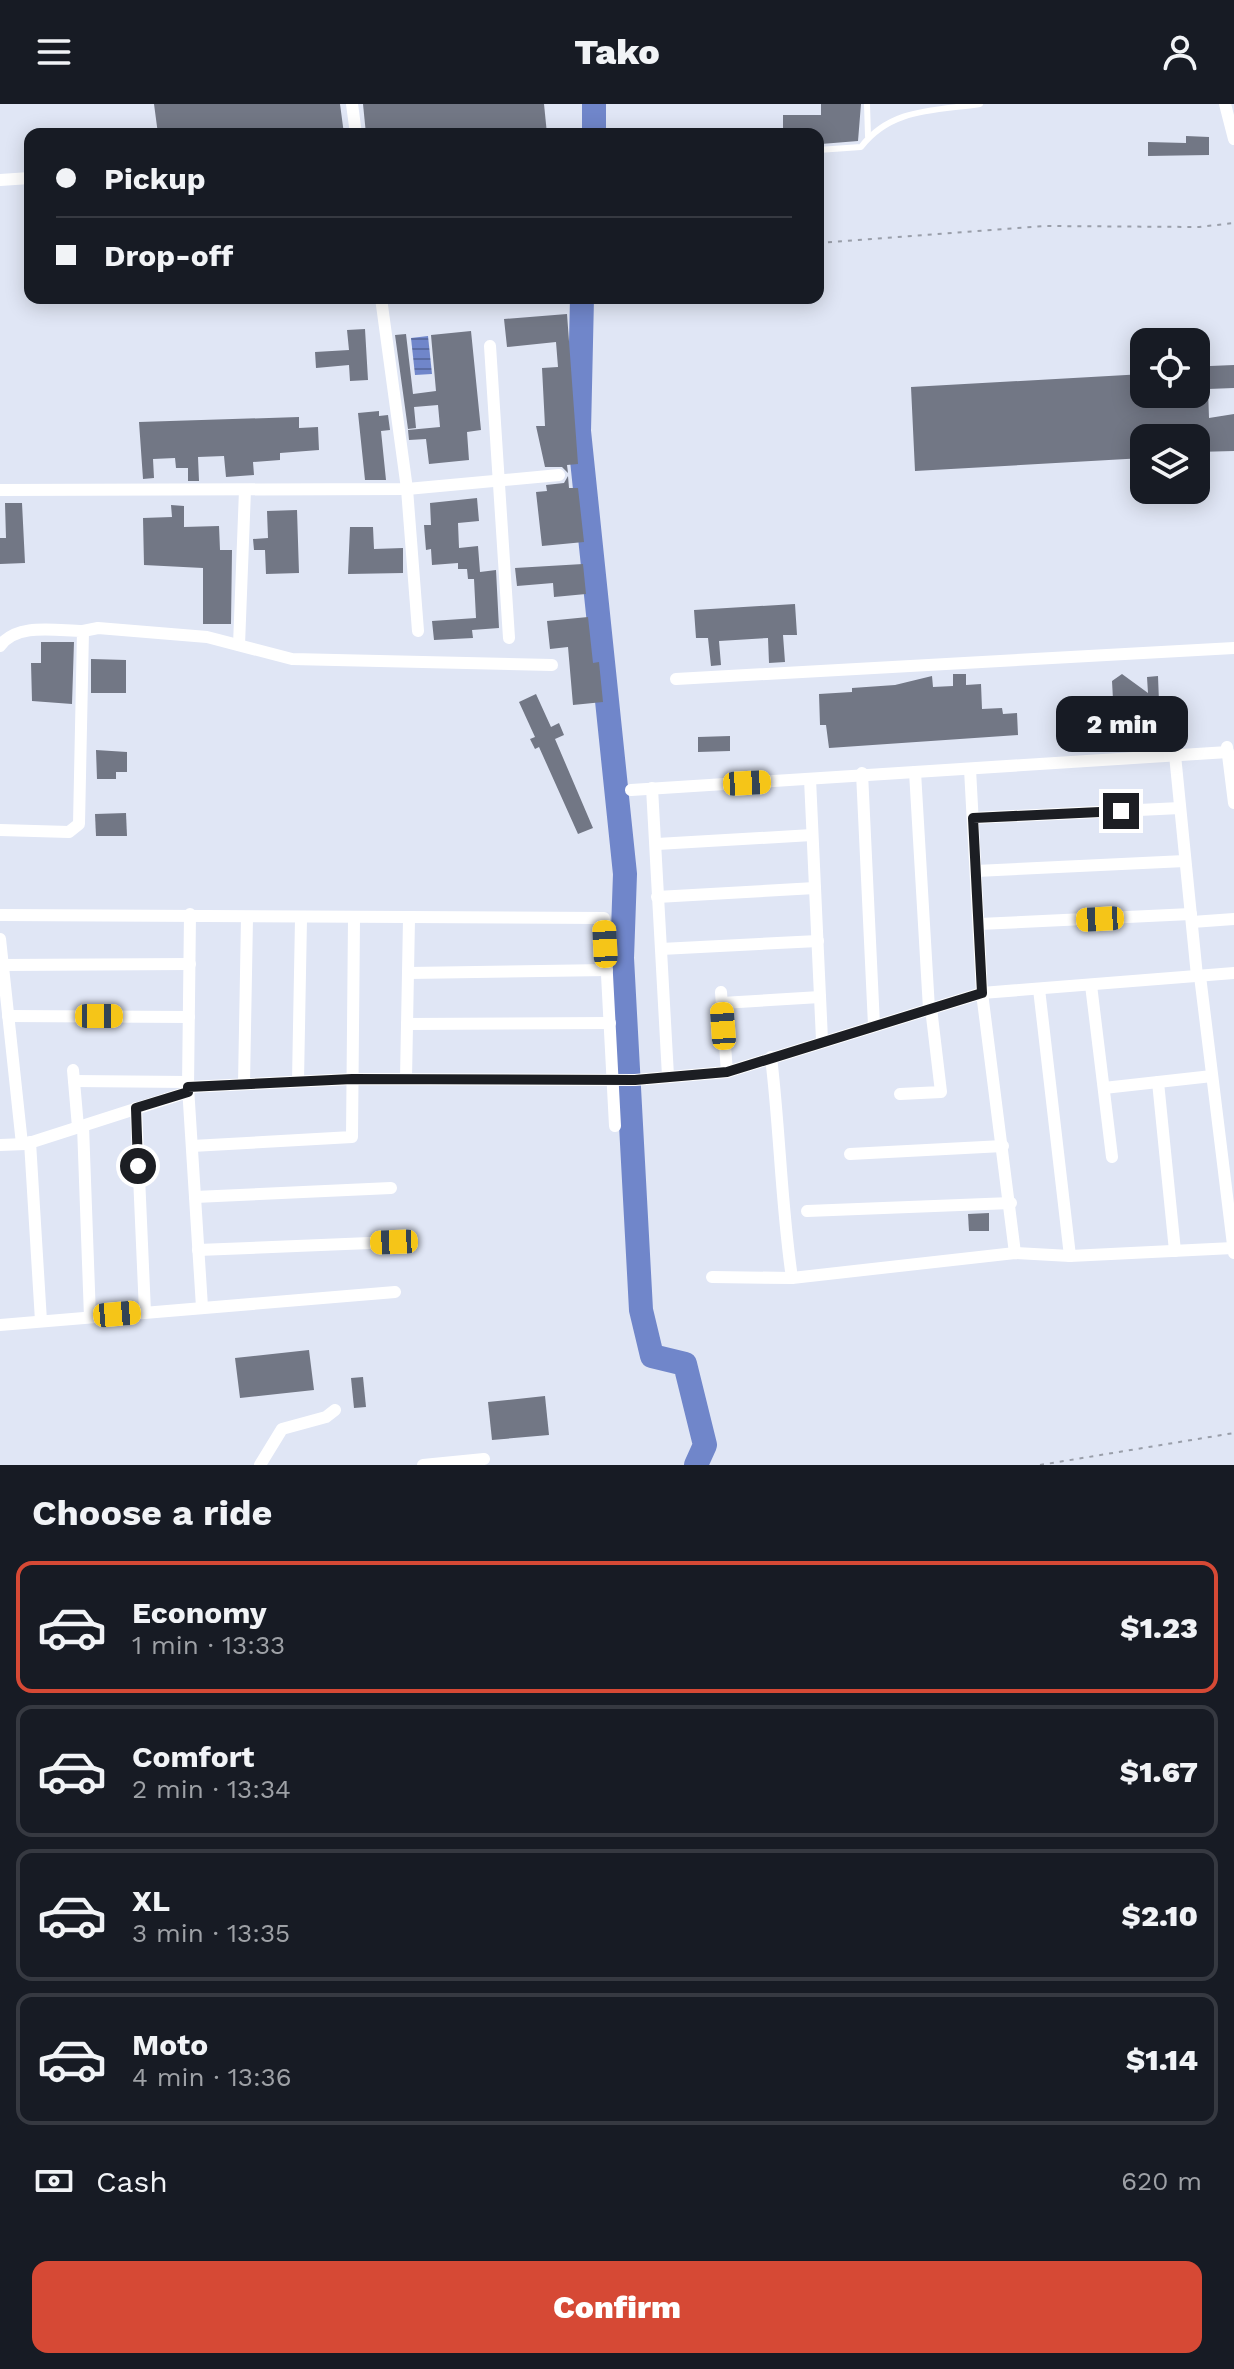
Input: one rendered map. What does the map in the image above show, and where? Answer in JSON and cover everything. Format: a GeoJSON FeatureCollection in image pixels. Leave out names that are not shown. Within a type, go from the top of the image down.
{"type":"FeatureCollection","features":[{"type":"Feature","properties":{"kind":"street"},"geometry":{"type":"LineString","coordinates":[[352,104],[355,128]]}},
{"type":"Feature","properties":{"kind":"street"},"geometry":{"type":"LineString","coordinates":[[1225,104],[1234,139]]}},
{"type":"Feature","properties":{"kind":"street"},"geometry":{"type":"LineString","coordinates":[[0,180],[24,178]]}},
{"type":"Feature","properties":{"kind":"street"},"geometry":{"type":"LineString","coordinates":[[382,304],[407,489],[418,631]]}},
{"type":"Feature","properties":{"kind":"street"},"geometry":{"type":"LineString","coordinates":[[490,346],[509,638]]}},
{"type":"Feature","properties":{"kind":"street"},"geometry":{"type":"LineString","coordinates":[[0,490],[407,489],[559,475]]}},
{"type":"Feature","properties":{"kind":"street"},"geometry":{"type":"LineString","coordinates":[[239,645],[245,490]]}},
{"type":"Feature","properties":{"kind":"street"},"geometry":{"type":"LineString","coordinates":[[0,646],[13,633],[98,628],[207,637],[292,659],[552,665]]}},
{"type":"Feature","properties":{"kind":"street"},"geometry":{"type":"LineString","coordinates":[[0,830],[69,832],[79,824],[83,631]]}},
{"type":"Feature","properties":{"kind":"street"},"geometry":{"type":"LineString","coordinates":[[676,679],[1234,648]]}},
{"type":"Feature","properties":{"kind":"street"},"geometry":{"type":"LineString","coordinates":[[631,790],[1175,755],[1227,749],[1234,803]]}},
{"type":"Feature","properties":{"kind":"street"},"geometry":{"type":"LineString","coordinates":[[712,1277],[792,1278],[1015,1253],[1070,1256],[1233,1251],[1198,976],[1175,755]]}},
{"type":"Feature","properties":{"kind":"street"},"geometry":{"type":"LineString","coordinates":[[970,769],[982,993],[1015,1253]]}},
{"type":"Feature","properties":{"kind":"street"},"geometry":{"type":"LineString","coordinates":[[900,1094],[941,1092],[930,1009],[915,772]]}},
{"type":"Feature","properties":{"kind":"street"},"geometry":{"type":"LineString","coordinates":[[862,774],[874,1025]]}},
{"type":"Feature","properties":{"kind":"street"},"geometry":{"type":"LineString","coordinates":[[810,779],[822,1040]]}},
{"type":"Feature","properties":{"kind":"street"},"geometry":{"type":"LineString","coordinates":[[652,788],[668,1076]]}},
{"type":"Feature","properties":{"kind":"street"},"geometry":{"type":"LineString","coordinates":[[973,818],[1180,808]]}},
{"type":"Feature","properties":{"kind":"street"},"geometry":{"type":"LineString","coordinates":[[657,844],[812,835]]}},
{"type":"Feature","properties":{"kind":"street"},"geometry":{"type":"LineString","coordinates":[[976,871],[1185,861]]}},
{"type":"Feature","properties":{"kind":"street"},"geometry":{"type":"LineString","coordinates":[[657,897],[815,888]]}},
{"type":"Feature","properties":{"kind":"street"},"geometry":{"type":"LineString","coordinates":[[0,915],[190,914],[301,919],[604,918],[616,1080],[615,1126]]}},
{"type":"Feature","properties":{"kind":"street"},"geometry":{"type":"LineString","coordinates":[[190,914],[188,1087],[202,1307]]}},
{"type":"Feature","properties":{"kind":"street"},"geometry":{"type":"LineString","coordinates":[[244,1084],[247,918]]}},
{"type":"Feature","properties":{"kind":"street"},"geometry":{"type":"LineString","coordinates":[[298,1081],[301,919]]}},
{"type":"Feature","properties":{"kind":"street"},"geometry":{"type":"LineString","coordinates":[[192,1146],[352,1137],[354,919]]}},
{"type":"Feature","properties":{"kind":"street"},"geometry":{"type":"LineString","coordinates":[[406,1079],[409,919]]}},
{"type":"Feature","properties":{"kind":"street"},"geometry":{"type":"LineString","coordinates":[[979,924],[1234,919]]}},
{"type":"Feature","properties":{"kind":"street"},"geometry":{"type":"LineString","coordinates":[[0,939],[26,1143],[41,1321]]}},
{"type":"Feature","properties":{"kind":"street"},"geometry":{"type":"LineString","coordinates":[[661,949],[818,941]]}},
{"type":"Feature","properties":{"kind":"street"},"geometry":{"type":"LineString","coordinates":[[2,965],[190,964]]}},
{"type":"Feature","properties":{"kind":"street"},"geometry":{"type":"LineString","coordinates":[[408,973],[607,970]]}},
{"type":"Feature","properties":{"kind":"street"},"geometry":{"type":"LineString","coordinates":[[90,1317],[80,1126],[73,1076],[188,1087],[352,1079],[635,1080],[727,1072],[822,1040],[982,993],[1234,973]]}},
{"type":"Feature","properties":{"kind":"street"},"geometry":{"type":"LineString","coordinates":[[1091,985],[1112,1157]]}},
{"type":"Feature","properties":{"kind":"street"},"geometry":{"type":"LineString","coordinates":[[1039,989],[1070,1256]]}},
{"type":"Feature","properties":{"kind":"street"},"geometry":{"type":"LineString","coordinates":[[727,1072],[721,997],[820,997]]}},
{"type":"Feature","properties":{"kind":"street"},"geometry":{"type":"LineString","coordinates":[[8,1016],[189,1017]]}},
{"type":"Feature","properties":{"kind":"street"},"geometry":{"type":"LineString","coordinates":[[407,1024],[610,1023]]}},
{"type":"Feature","properties":{"kind":"street"},"geometry":{"type":"LineString","coordinates":[[771,1057],[779,1127],[783,1217],[792,1278]]}},
{"type":"Feature","properties":{"kind":"street"},"geometry":{"type":"LineString","coordinates":[[1104,1088],[1212,1076]]}},
{"type":"Feature","properties":{"kind":"street"},"geometry":{"type":"LineString","coordinates":[[1158,1082],[1175,1251]]}},
{"type":"Feature","properties":{"kind":"street"},"geometry":{"type":"LineString","coordinates":[[0,1145],[26,1143],[136,1108],[188,1087]]}},
{"type":"Feature","properties":{"kind":"street"},"geometry":{"type":"LineString","coordinates":[[136,1108],[145,1312]]}},
{"type":"Feature","properties":{"kind":"street"},"geometry":{"type":"LineString","coordinates":[[850,1154],[1003,1146]]}},
{"type":"Feature","properties":{"kind":"street"},"geometry":{"type":"LineString","coordinates":[[195,1197],[391,1188]]}},
{"type":"Feature","properties":{"kind":"street"},"geometry":{"type":"LineString","coordinates":[[807,1211],[1011,1203]]}},
{"type":"Feature","properties":{"kind":"street"},"geometry":{"type":"LineString","coordinates":[[198,1250],[394,1242]]}},
{"type":"Feature","properties":{"kind":"street"},"geometry":{"type":"LineString","coordinates":[[0,1325],[395,1292]]}},
{"type":"Feature","properties":{"kind":"street"},"geometry":{"type":"LineString","coordinates":[[260,1465],[282,1429],[326,1417],[335,1410]]}},
{"type":"Feature","properties":{"kind":"street"},"geometry":{"type":"LineString","coordinates":[[423,1465],[484,1459]]}},
{"type":"Feature","properties":{"kind":"lane"},"geometry":{"type":"LineString","coordinates":[[867,104],[868,136]]}},
{"type":"Feature","properties":{"kind":"lane"},"geometry":{"type":"LineString","coordinates":[[824,150],[861,147],[880,125],[904,116],[980,104]]}},
{"type":"Feature","properties":{"kind":"path"},"geometry":{"type":"LineString","coordinates":[[824,243],[1044,226],[1199,227],[1234,223]]}},
{"type":"Feature","properties":{"kind":"path"},"geometry":{"type":"LineString","coordinates":[[1040,1465],[1234,1433]]}},
{"type":"Feature","properties":{"kind":"water"},"geometry":{"type":"Polygon","coordinates":[[[428,336],[432,374],[415,375],[411,338],[428,336]]]}},
{"type":"Feature","properties":{"kind":"building"},"geometry":{"type":"Polygon","coordinates":[[[154,104],[340,104],[343,128],[157,128],[154,104]]]}},
{"type":"Feature","properties":{"kind":"building"},"geometry":{"type":"Polygon","coordinates":[[[363,104],[544,104],[546,128],[365,128],[363,104]]]}},
{"type":"Feature","properties":{"kind":"building"},"geometry":{"type":"Polygon","coordinates":[[[821,104],[861,104],[858,141],[824,144],[824,128],[783,128],[783,115],[821,115],[821,104]]]}},
{"type":"Feature","properties":{"kind":"building"},"geometry":{"type":"Polygon","coordinates":[[[1186,136],[1209,137],[1209,155],[1148,156],[1148,142],[1186,143],[1186,136]]]}},
{"type":"Feature","properties":{"kind":"building"},"geometry":{"type":"Polygon","coordinates":[[[567,314],[578,464],[567,465],[568,473],[562,467],[545,467],[536,426],[545,426],[542,368],[558,367],[556,342],[507,347],[504,319],[567,314]]]}},
{"type":"Feature","properties":{"kind":"building"},"geometry":{"type":"Polygon","coordinates":[[[365,329],[368,380],[350,381],[349,365],[316,368],[315,352],[349,350],[347,330],[365,329]]]}},
{"type":"Feature","properties":{"kind":"building"},"geometry":{"type":"Polygon","coordinates":[[[471,331],[481,430],[467,432],[469,460],[429,464],[426,439],[409,440],[408,430],[440,427],[438,405],[414,407],[416,428],[408,429],[395,335],[406,334],[413,394],[436,391],[431,335],[471,331]]]}},
{"type":"Feature","properties":{"kind":"building"},"geometry":{"type":"Polygon","coordinates":[[[1234,365],[1234,388],[1210,389],[1210,366],[1234,365]]]}},
{"type":"Feature","properties":{"kind":"building"},"geometry":{"type":"Polygon","coordinates":[[[1130,375],[1130,408],[1209,408],[1209,418],[1234,414],[1234,451],[1210,452],[1210,424],[1130,424],[1130,459],[915,471],[911,387],[1130,375]]]}},
{"type":"Feature","properties":{"kind":"building"},"geometry":{"type":"Polygon","coordinates":[[[379,411],[379,416],[388,415],[390,430],[381,431],[386,480],[365,480],[358,413],[379,411]]]}},
{"type":"Feature","properties":{"kind":"building"},"geometry":{"type":"Polygon","coordinates":[[[299,417],[299,428],[318,427],[319,450],[280,453],[280,460],[253,462],[254,475],[226,477],[224,456],[198,457],[199,481],[188,481],[188,468],[176,468],[175,458],[153,459],[154,478],[143,479],[139,422],[299,417]]]}},
{"type":"Feature","properties":{"kind":"building"},"geometry":{"type":"Polygon","coordinates":[[[568,476],[569,488],[578,488],[584,542],[542,546],[536,492],[547,491],[546,485],[564,483],[568,476]]]}},
{"type":"Feature","properties":{"kind":"building"},"geometry":{"type":"Polygon","coordinates":[[[477,498],[479,521],[458,523],[459,548],[478,546],[480,572],[496,570],[499,628],[472,630],[473,638],[434,640],[432,621],[476,618],[474,579],[468,579],[467,569],[458,569],[458,563],[432,565],[431,549],[426,550],[424,525],[431,525],[430,503],[477,498]]]}},
{"type":"Feature","properties":{"kind":"building"},"geometry":{"type":"Polygon","coordinates":[[[5,503],[22,503],[25,563],[0,564],[0,538],[6,538],[5,503]]]}},
{"type":"Feature","properties":{"kind":"building"},"geometry":{"type":"Polygon","coordinates":[[[171,505],[184,506],[184,527],[219,526],[220,550],[232,550],[231,624],[203,624],[203,568],[144,565],[143,518],[172,517],[171,505]]]}},
{"type":"Feature","properties":{"kind":"building"},"geometry":{"type":"Polygon","coordinates":[[[297,510],[299,573],[266,574],[265,550],[254,550],[253,539],[268,538],[267,511],[297,510]]]}},
{"type":"Feature","properties":{"kind":"building"},"geometry":{"type":"Polygon","coordinates":[[[350,527],[373,527],[374,549],[403,548],[403,573],[348,574],[350,527]]]}},
{"type":"Feature","properties":{"kind":"building"},"geometry":{"type":"Polygon","coordinates":[[[583,564],[586,594],[554,597],[553,583],[517,586],[515,568],[583,564]]]}},
{"type":"Feature","properties":{"kind":"building"},"geometry":{"type":"Polygon","coordinates":[[[795,604],[797,635],[783,635],[785,662],[769,663],[768,638],[719,641],[721,665],[711,666],[708,638],[696,638],[694,610],[795,604]]]}},
{"type":"Feature","properties":{"kind":"building"},"geometry":{"type":"Polygon","coordinates":[[[588,617],[593,663],[599,662],[603,702],[573,705],[568,647],[550,649],[547,621],[588,617]]]}},
{"type":"Feature","properties":{"kind":"building"},"geometry":{"type":"Polygon","coordinates":[[[41,642],[74,642],[72,704],[32,701],[31,663],[41,663],[41,642]]]}},
{"type":"Feature","properties":{"kind":"building"},"geometry":{"type":"Polygon","coordinates":[[[91,659],[126,660],[126,693],[91,693],[91,659]]]}},
{"type":"Feature","properties":{"kind":"building"},"geometry":{"type":"Polygon","coordinates":[[[953,674],[966,674],[966,685],[981,684],[982,709],[1002,708],[1003,714],[1017,713],[1018,735],[829,748],[826,725],[820,725],[819,694],[852,692],[852,688],[895,685],[932,676],[933,687],[953,686],[953,674]]]}},
{"type":"Feature","properties":{"kind":"building"},"geometry":{"type":"Polygon","coordinates":[[[1122,674],[1148,693],[1147,677],[1158,676],[1160,728],[1130,730],[1129,716],[1114,718],[1112,681],[1122,674]]]}},
{"type":"Feature","properties":{"kind":"building"},"geometry":{"type":"Polygon","coordinates":[[[536,694],[551,727],[559,723],[564,735],[555,739],[593,828],[578,834],[539,747],[535,749],[530,739],[535,737],[519,702],[536,694]]]}},
{"type":"Feature","properties":{"kind":"building"},"geometry":{"type":"Polygon","coordinates":[[[730,736],[730,751],[698,752],[698,737],[730,736]]]}},
{"type":"Feature","properties":{"kind":"building"},"geometry":{"type":"Polygon","coordinates":[[[96,750],[127,752],[127,772],[116,772],[116,779],[97,779],[96,750]]]}},
{"type":"Feature","properties":{"kind":"building"},"geometry":{"type":"Polygon","coordinates":[[[126,813],[127,836],[96,836],[95,814],[126,813]]]}},
{"type":"Feature","properties":{"kind":"building"},"geometry":{"type":"Polygon","coordinates":[[[989,1213],[989,1231],[969,1231],[968,1214],[989,1213]]]}},
{"type":"Feature","properties":{"kind":"building"},"geometry":{"type":"Polygon","coordinates":[[[309,1350],[314,1390],[240,1398],[235,1358],[309,1350]]]}},
{"type":"Feature","properties":{"kind":"building"},"geometry":{"type":"Polygon","coordinates":[[[363,1377],[366,1407],[354,1408],[351,1378],[363,1377]]]}},
{"type":"Feature","properties":{"kind":"building"},"geometry":{"type":"Polygon","coordinates":[[[545,1396],[549,1435],[492,1440],[488,1402],[545,1396]]]}},
{"type":"Feature","properties":{"kind":"waterway"},"geometry":{"type":"LineString","coordinates":[[594,104],[594,128]]}},
{"type":"Feature","properties":{"kind":"waterway"},"geometry":{"type":"LineString","coordinates":[[582,304],[579,431],[625,874],[622,958],[641,1310],[652,1356],[685,1364],[705,1445],[696,1465]]}},
{"type":"Feature","properties":{"kind":"route"},"geometry":{"type":"LineString","coordinates":[[138,1166],[136,1108],[188,1092],[188,1087],[352,1079],[635,1080],[727,1072],[822,1040],[982,993],[973,818],[1121,811]]}}]}
